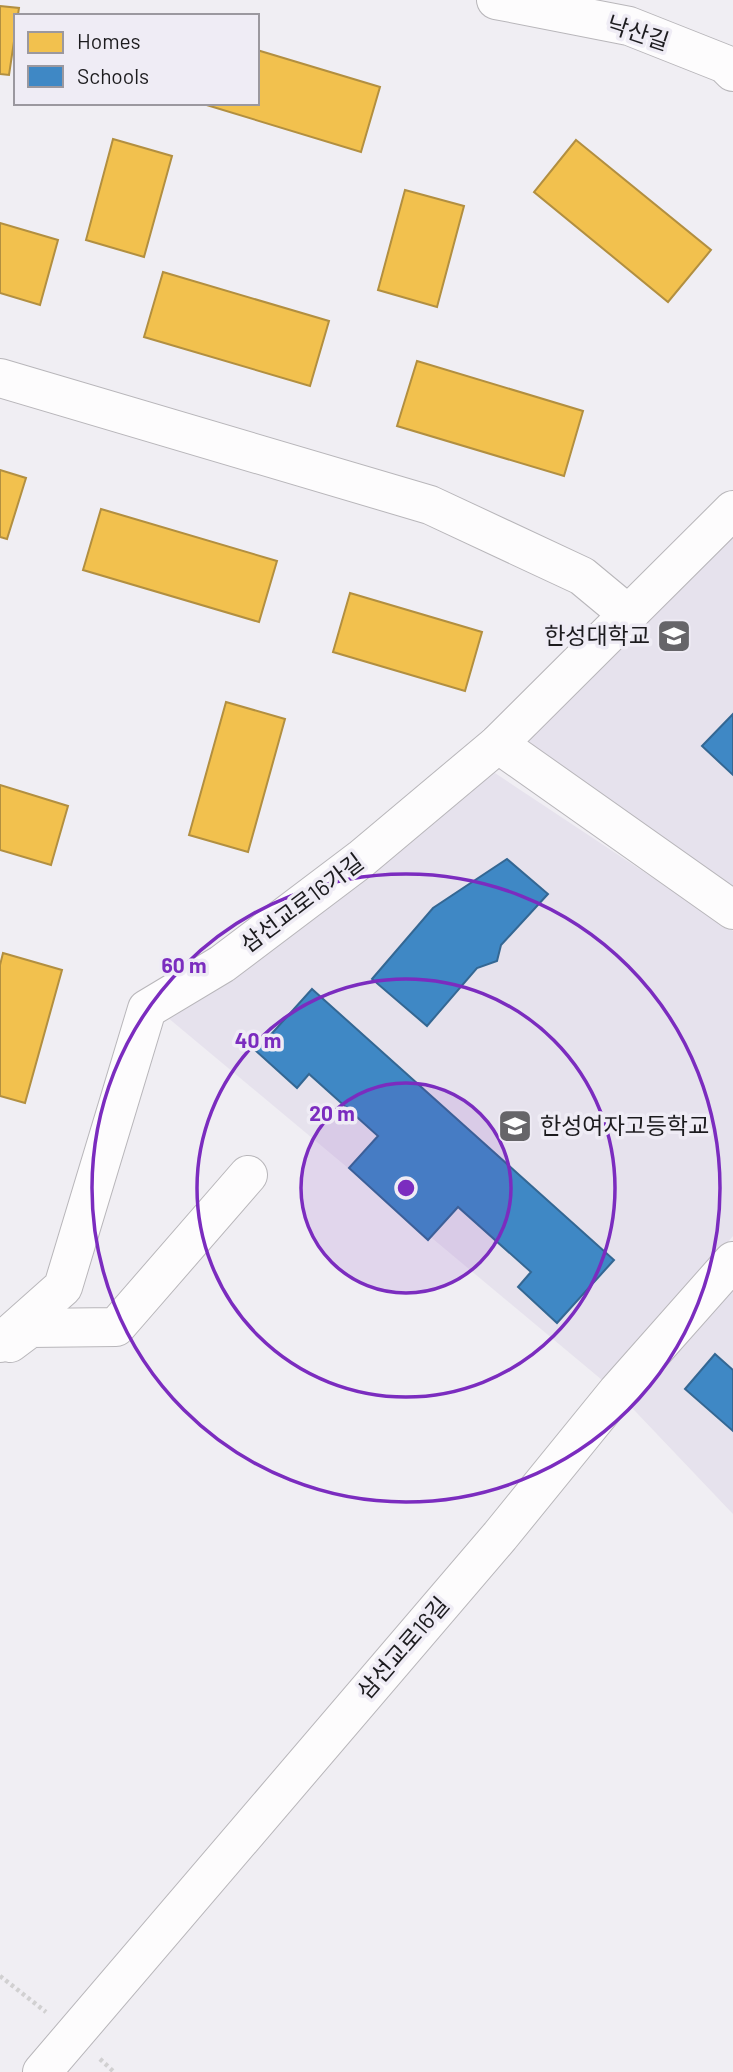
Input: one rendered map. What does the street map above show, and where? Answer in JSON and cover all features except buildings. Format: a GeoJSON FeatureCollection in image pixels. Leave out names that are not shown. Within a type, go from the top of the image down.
{"type":"FeatureCollection","features":[{"type":"Feature","properties":{"kind":"street","name":"낙산길"},"geometry":{"type":"LineString","coordinates":[[496,0],[629,26],[725,64],[733,72]]}},
{"type":"Feature","properties":{"kind":"street"},"geometry":{"type":"LineString","coordinates":[[0,378],[430,505],[582,576],[629,615]]}},
{"type":"Feature","properties":{"kind":"street","name":"삼선교로16가길"},"geometry":{"type":"LineString","coordinates":[[63,1287],[147,1009],[222,964],[361,859],[498,744],[733,510]]}},
{"type":"Feature","properties":{"kind":"street"},"geometry":{"type":"LineString","coordinates":[[498,744],[733,910]]}},
{"type":"Feature","properties":{"kind":"street"},"geometry":{"type":"LineString","coordinates":[[0,1350],[30,1328],[116,1327],[248,1175]]}},
{"type":"Feature","properties":{"kind":"street","name":"삼선교로16길"},"geometry":{"type":"LineString","coordinates":[[42,2072],[500,1536],[617,1392],[733,1261]]}},
{"type":"Feature","properties":{"kind":"street"},"geometry":{"type":"LineString","coordinates":[[0,1343],[63,1287],[116,1327]]}},
{"type":"Feature","properties":{"kind":"path"},"geometry":{"type":"LineString","coordinates":[[0,1976],[72,2034]]}},
{"type":"Feature","properties":{"kind":"shaded area","name":"한성대학교"},"geometry":{"type":"Polygon","coordinates":[[[733,529],[733,910],[498,744],[733,529]]]}},
{"type":"Feature","properties":{"kind":"shaded area","name":"한성여자고등학교"},"geometry":{"type":"Polygon","coordinates":[[[495,773],[733,931],[733,1236],[608,1385],[167,1017],[495,773]]]}},
{"type":"Feature","properties":{"kind":"shaded area"},"geometry":{"type":"Polygon","coordinates":[[[733,1261],[733,1514],[617,1392],[733,1261]]]}},
{"type":"Feature","properties":{"kind":"place","name":"한성대학교"},"geometry":{"type":"Point","coordinates":[674,636]}},
{"type":"Feature","properties":{"kind":"place","name":"한성여자고등학교"},"geometry":{"type":"Point","coordinates":[515,1126]}}]}
